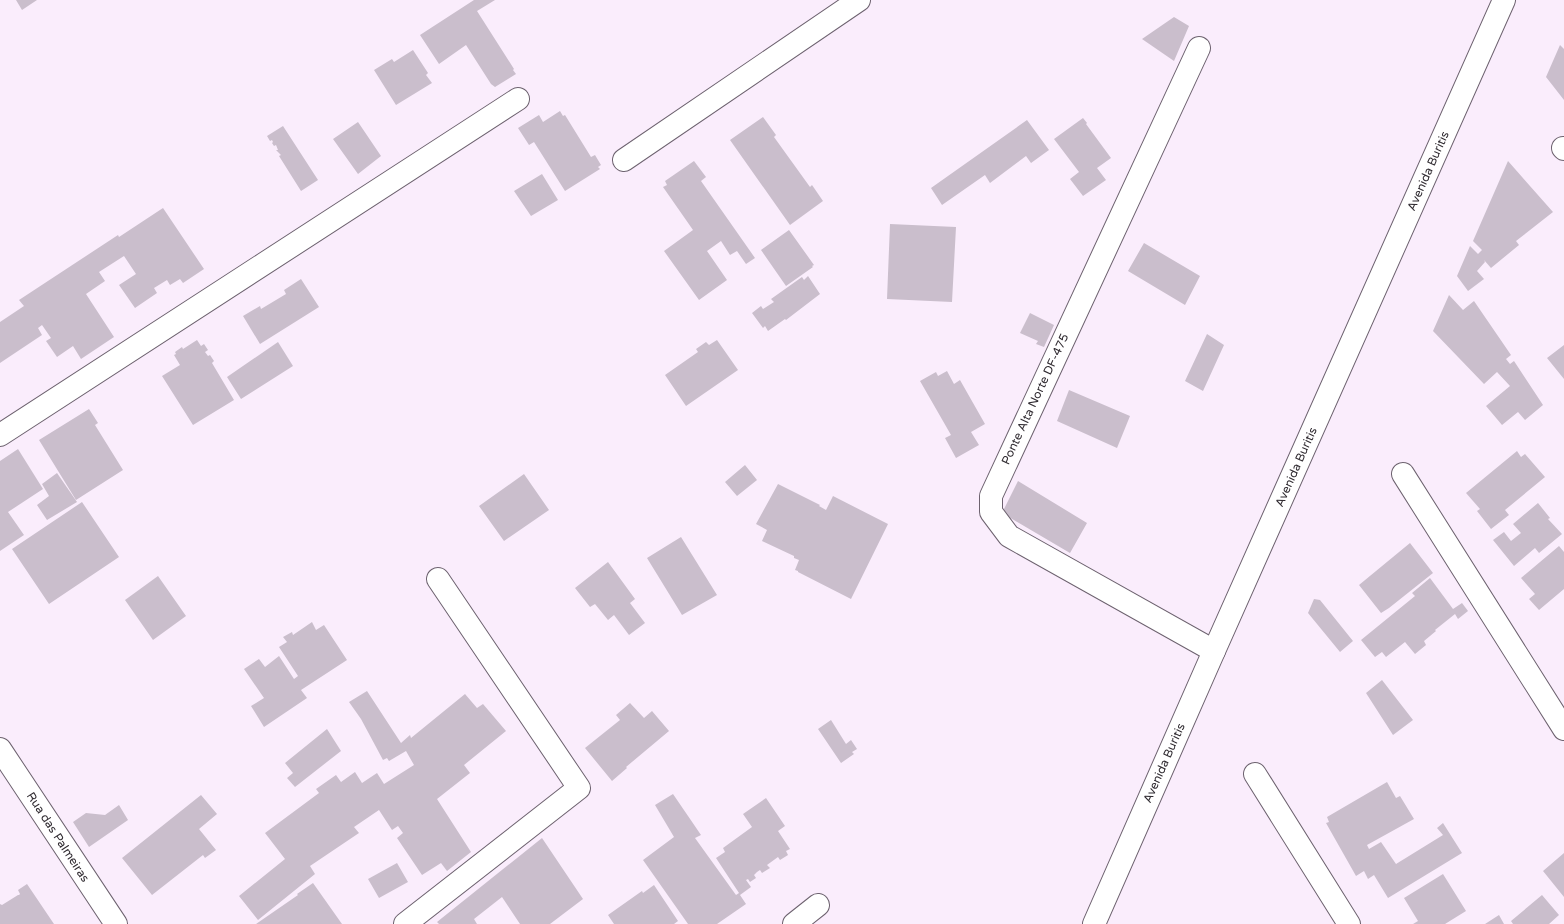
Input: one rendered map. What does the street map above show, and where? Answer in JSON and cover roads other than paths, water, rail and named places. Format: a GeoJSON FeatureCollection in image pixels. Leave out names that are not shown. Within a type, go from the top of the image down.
{"type":"FeatureCollection","features":[{"type":"Feature","properties":{"kind":"street"},"geometry":{"type":"LineString","coordinates":[[624,160],[858,0]]}},
{"type":"Feature","properties":{"kind":"street","name":"Avenida Buritis"},"geometry":{"type":"LineString","coordinates":[[1094,924],[1499,3]]}},
{"type":"Feature","properties":{"kind":"street","name":"Ponte Alta Norte DF-475"},"geometry":{"type":"LineString","coordinates":[[1199,48],[991,496],[991,512],[1010,536],[1214,651]]}},
{"type":"Feature","properties":{"kind":"street"},"geometry":{"type":"LineString","coordinates":[[0,435],[518,99]]}},
{"type":"Feature","properties":{"kind":"street"},"geometry":{"type":"LineString","coordinates":[[1403,474],[1564,729]]}},
{"type":"Feature","properties":{"kind":"street"},"geometry":{"type":"LineString","coordinates":[[405,924],[579,788],[438,579]]}},
{"type":"Feature","properties":{"kind":"street","name":"Rua das Palmeiras"},"geometry":{"type":"LineString","coordinates":[[0,749],[116,924]]}},
{"type":"Feature","properties":{"kind":"street"},"geometry":{"type":"LineString","coordinates":[[1255,774],[1349,924]]}},
{"type":"Feature","properties":{"kind":"street"},"geometry":{"type":"LineString","coordinates":[[794,924],[818,905]]}}]}
